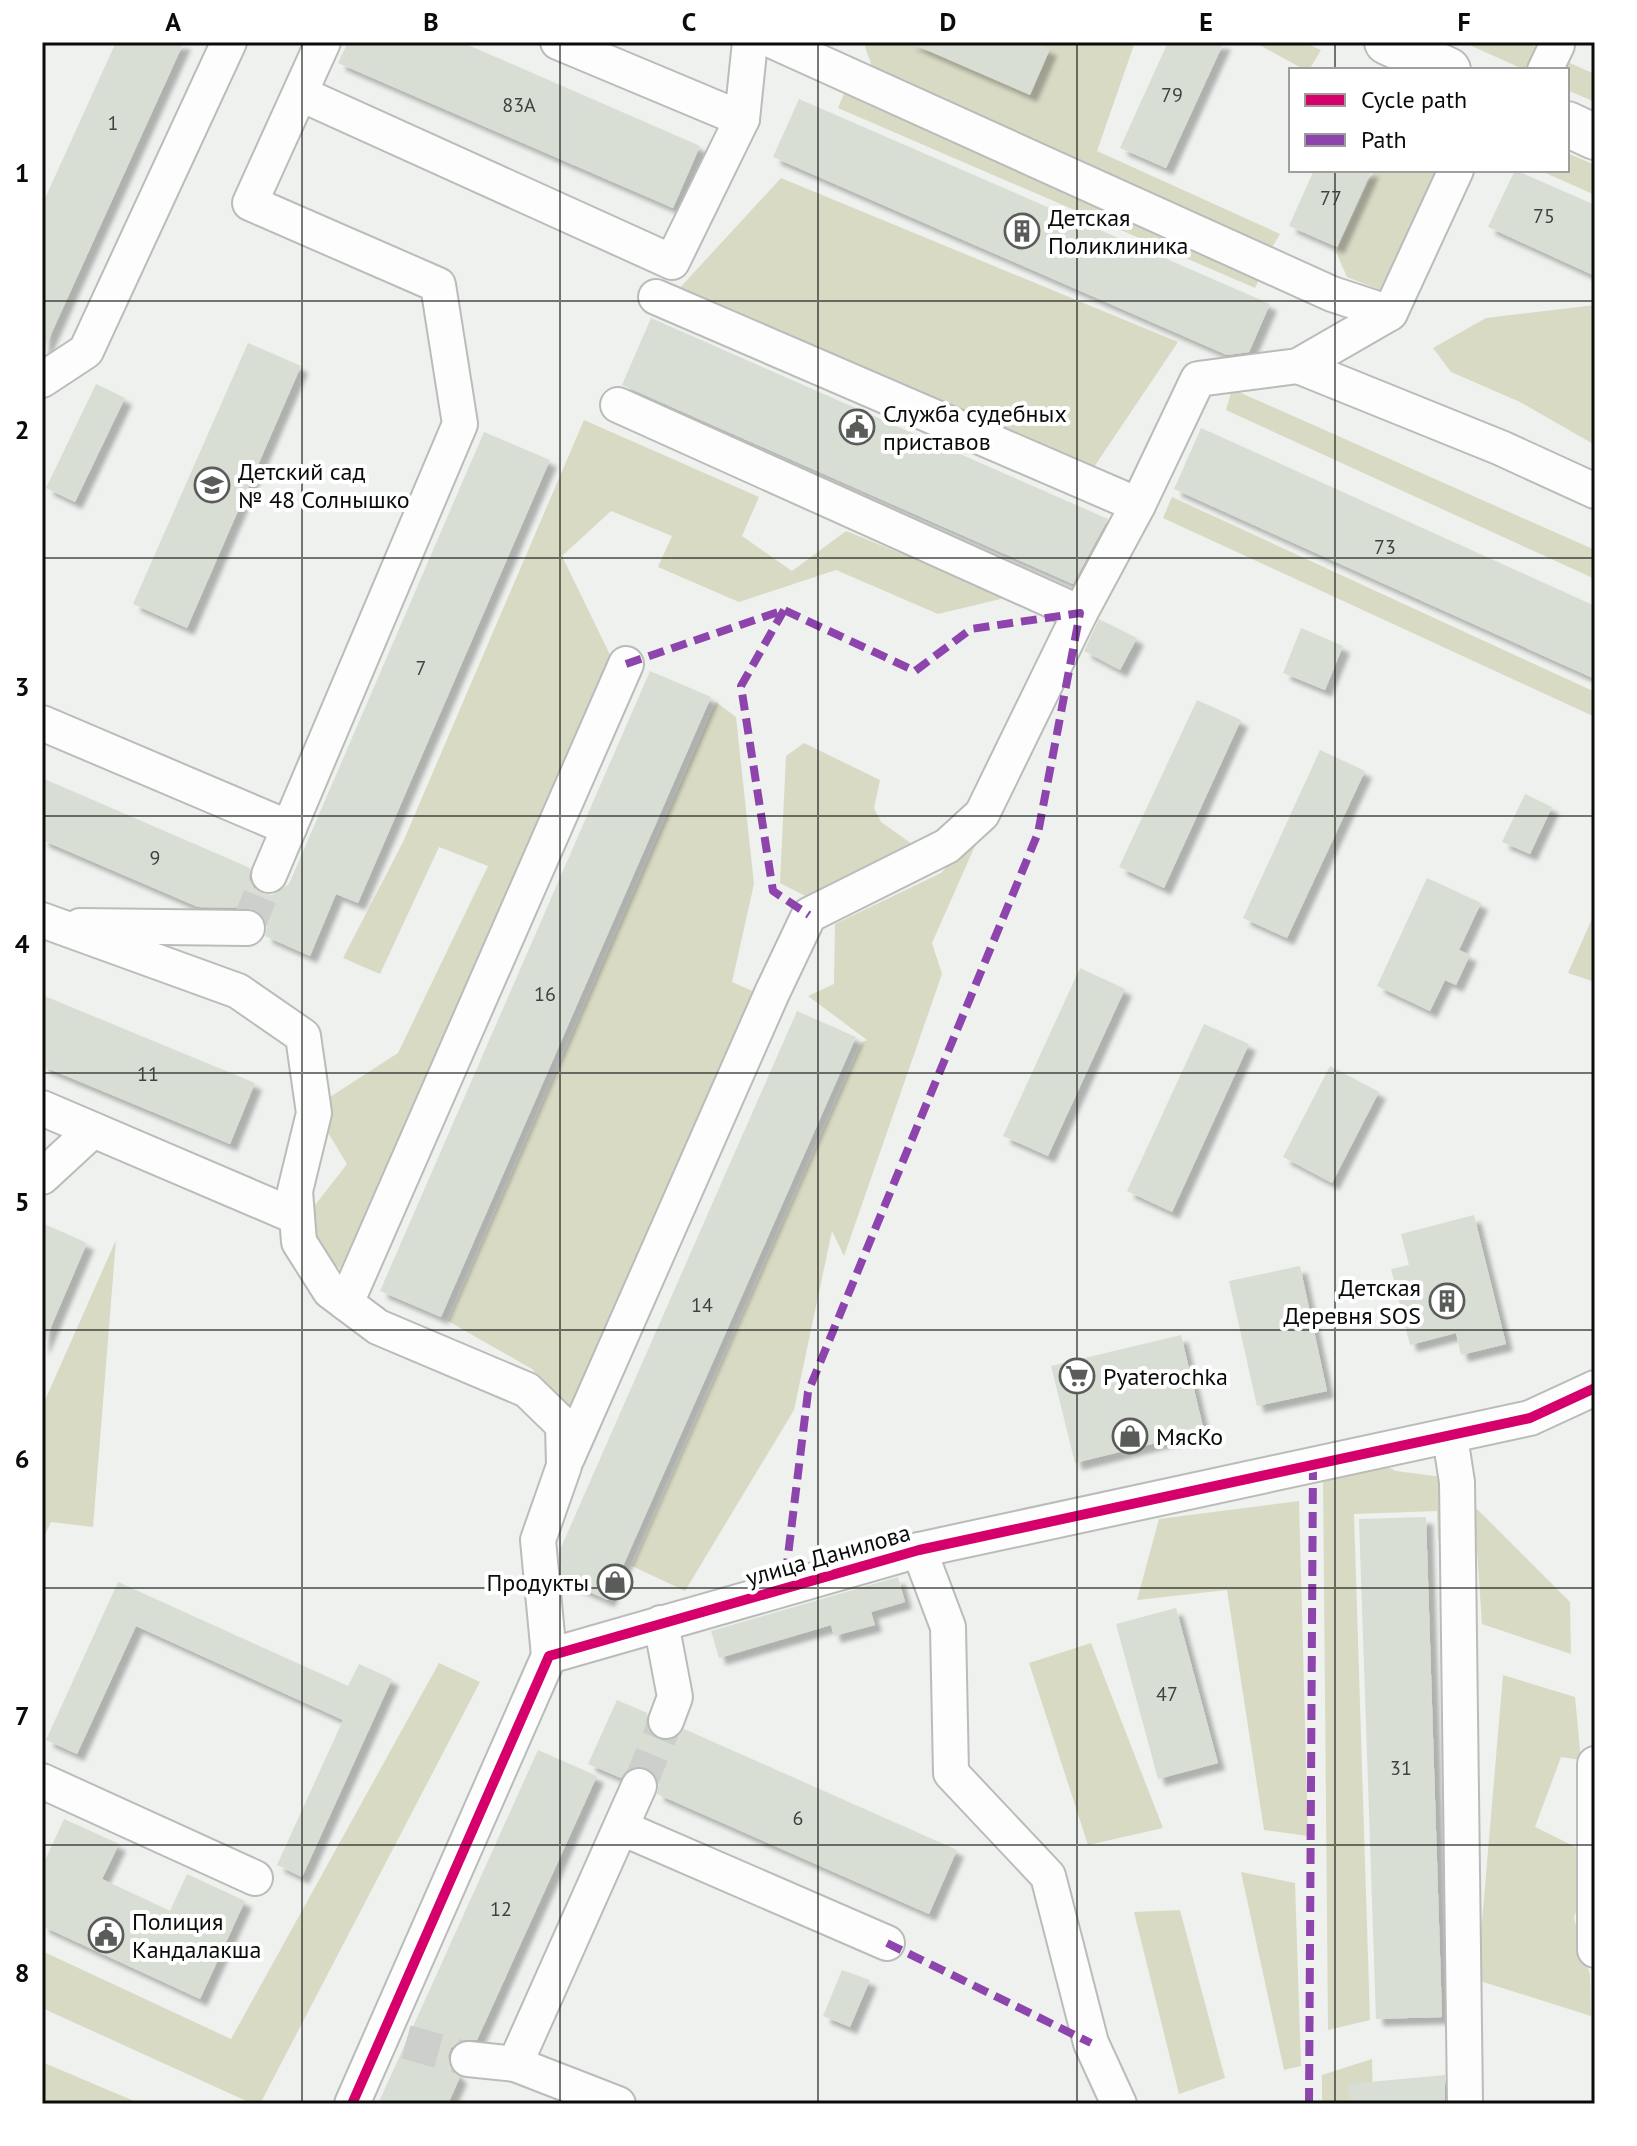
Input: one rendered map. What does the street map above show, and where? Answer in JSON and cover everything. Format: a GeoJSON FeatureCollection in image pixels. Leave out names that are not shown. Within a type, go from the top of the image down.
{"type":"FeatureCollection","features":[{"type":"Feature","properties":{"kind":"main road"},"geometry":{"type":"LineString","coordinates":[[1387,42],[1444,68]]}},
{"type":"Feature","properties":{"kind":"main road"},"geometry":{"type":"LineString","coordinates":[[1569,125],[1595,137]]}},
{"type":"Feature","properties":{"kind":"street"},"geometry":{"type":"LineString","coordinates":[[42,380],[86,351],[229,42]]}},
{"type":"Feature","properties":{"kind":"street"},"geometry":{"type":"LineString","coordinates":[[269,875],[460,424],[438,285],[250,203],[323,42]]}},
{"type":"Feature","properties":{"kind":"street"},"geometry":{"type":"LineString","coordinates":[[558,42],[742,119]]}},
{"type":"Feature","properties":{"kind":"street"},"geometry":{"type":"LineString","coordinates":[[301,94],[672,262],[742,119],[750,42]]}},
{"type":"Feature","properties":{"kind":"street"},"geometry":{"type":"LineString","coordinates":[[775,42],[1332,294],[1390,313]]}},
{"type":"Feature","properties":{"kind":"street"},"geometry":{"type":"LineString","coordinates":[[352,2104],[394,2038],[549,1656],[538,1540],[564,1466],[809,915],[947,846],[982,814],[1198,379],[1298,366],[1390,313],[1455,172]]}},
{"type":"Feature","properties":{"kind":"street"},"geometry":{"type":"LineString","coordinates":[[656,297],[1138,505]]}},
{"type":"Feature","properties":{"kind":"street"},"geometry":{"type":"LineString","coordinates":[[1298,366],[1501,448],[1595,491]]}},
{"type":"Feature","properties":{"kind":"street"},"geometry":{"type":"LineString","coordinates":[[618,405],[1080,613]]}},
{"type":"Feature","properties":{"kind":"street"},"geometry":{"type":"LineString","coordinates":[[346,1303],[626,664]]}},
{"type":"Feature","properties":{"kind":"street"},"geometry":{"type":"LineString","coordinates":[[42,723],[289,828]]}},
{"type":"Feature","properties":{"kind":"street"},"geometry":{"type":"LineString","coordinates":[[47,923],[238,991],[303,1036],[314,1113],[295,1191],[299,1242],[330,1291],[378,1327],[527,1390],[563,1425],[564,1466]]}},
{"type":"Feature","properties":{"kind":"street"},"geometry":{"type":"LineString","coordinates":[[47,923],[247,928]]}},
{"type":"Feature","properties":{"kind":"street"},"geometry":{"type":"LineString","coordinates":[[42,1108],[297,1217]]}},
{"type":"Feature","properties":{"kind":"street"},"geometry":{"type":"LineString","coordinates":[[42,1177],[93,1130]]}},
{"type":"Feature","properties":{"kind":"street","name":"улица Данилова"},"geometry":{"type":"LineString","coordinates":[[549,1656],[919,1550],[1450,1437],[1530,1418],[1595,1390]]}},
{"type":"Feature","properties":{"kind":"street"},"geometry":{"type":"LineString","coordinates":[[1450,1437],[1457,1482],[1465,2104]]}},
{"type":"Feature","properties":{"kind":"street"},"geometry":{"type":"LineString","coordinates":[[919,1550],[948,1627],[951,1773],[1048,1876],[1091,2043],[1119,2104]]}},
{"type":"Feature","properties":{"kind":"street"},"geometry":{"type":"LineString","coordinates":[[661,1623],[675,1697],[666,1721]]}},
{"type":"Feature","properties":{"kind":"street"},"geometry":{"type":"LineString","coordinates":[[1595,1764],[1595,1950]]}},
{"type":"Feature","properties":{"kind":"street"},"geometry":{"type":"LineString","coordinates":[[42,1781],[255,1878]]}},
{"type":"Feature","properties":{"kind":"street"},"geometry":{"type":"LineString","coordinates":[[515,2064],[639,1786]]}},
{"type":"Feature","properties":{"kind":"street"},"geometry":{"type":"LineString","coordinates":[[622,1828],[887,1943]]}},
{"type":"Feature","properties":{"kind":"street"},"geometry":{"type":"LineString","coordinates":[[468,2059],[515,2064],[618,2104]]}},
{"type":"Feature","properties":{"kind":"green space"},"geometry":{"type":"Polygon","coordinates":[[[867,42],[1135,42],[1097,151],[1280,234],[1269,252],[875,75],[865,47],[867,42]]]}},
{"type":"Feature","properties":{"kind":"green space"},"geometry":{"type":"Polygon","coordinates":[[[1254,42],[1303,42],[1321,50],[1310,68],[1301,68],[1254,42]]]}},
{"type":"Feature","properties":{"kind":"green space"},"geometry":{"type":"Polygon","coordinates":[[[1463,42],[1525,42],[1536,47],[1526,68],[1463,42]]]}},
{"type":"Feature","properties":{"kind":"green space"},"geometry":{"type":"Polygon","coordinates":[[[1565,61],[1595,74],[1595,102],[1569,91],[1569,68],[1562,68],[1565,61]]]}},
{"type":"Feature","properties":{"kind":"green space"},"geometry":{"type":"Polygon","coordinates":[[[847,87],[1263,271],[1255,288],[838,108],[847,87]]]}},
{"type":"Feature","properties":{"kind":"green space"},"geometry":{"type":"Polygon","coordinates":[[[1569,154],[1595,165],[1595,195],[1543,172],[1569,172],[1569,154]]]}},
{"type":"Feature","properties":{"kind":"green space"},"geometry":{"type":"Polygon","coordinates":[[[1373,172],[1443,172],[1388,293],[1347,277],[1336,252],[1373,172]]]}},
{"type":"Feature","properties":{"kind":"green space"},"geometry":{"type":"Polygon","coordinates":[[[781,178],[1178,342],[1092,470],[676,292],[781,178]]]}},
{"type":"Feature","properties":{"kind":"green space"},"geometry":{"type":"Polygon","coordinates":[[[1595,305],[1595,445],[1520,402],[1451,372],[1433,348],[1486,318],[1595,305]]]}},
{"type":"Feature","properties":{"kind":"green space"},"geometry":{"type":"Polygon","coordinates":[[[1232,389],[1595,550],[1595,579],[1226,410],[1232,389]]]}},
{"type":"Feature","properties":{"kind":"green space"},"geometry":{"type":"Polygon","coordinates":[[[584,420],[759,497],[742,536],[792,571],[846,531],[1009,597],[938,614],[836,570],[739,602],[658,567],[672,536],[611,511],[562,556],[614,663],[340,1269],[294,1232],[347,1164],[313,1108],[398,1053],[488,866],[439,847],[380,974],[343,958],[403,842],[584,420]]]}},
{"type":"Feature","properties":{"kind":"green space"},"geometry":{"type":"Polygon","coordinates":[[[1172,497],[1595,692],[1595,717],[1163,518],[1172,497]]]}},
{"type":"Feature","properties":{"kind":"green space"},"geometry":{"type":"Polygon","coordinates":[[[716,702],[736,717],[754,884],[732,982],[757,993],[571,1416],[532,1369],[448,1321],[716,702]]]}},
{"type":"Feature","properties":{"kind":"green space"},"geometry":{"type":"Polygon","coordinates":[[[804,743],[880,780],[874,808],[881,822],[922,851],[813,900],[780,883],[786,756],[804,743]]]}},
{"type":"Feature","properties":{"kind":"green space"},"geometry":{"type":"Polygon","coordinates":[[[982,830],[932,943],[942,974],[844,1256],[832,1231],[794,1410],[685,1591],[632,1566],[862,1042],[867,1040],[808,996],[834,984],[835,924],[941,873],[982,830]]]}},
{"type":"Feature","properties":{"kind":"green space"},"geometry":{"type":"Polygon","coordinates":[[[1595,912],[1595,982],[1568,973],[1595,912]]]}},
{"type":"Feature","properties":{"kind":"green space"},"geometry":{"type":"Polygon","coordinates":[[[116,1240],[93,1527],[51,1522],[42,1541],[42,1407],[116,1240]]]}},
{"type":"Feature","properties":{"kind":"green space"},"geometry":{"type":"Polygon","coordinates":[[[1378,1462],[1396,1471],[1450,1478],[1452,1536],[1438,1540],[1437,1511],[1354,1514],[1370,2020],[1328,2030],[1323,1477],[1378,1462]]]}},
{"type":"Feature","properties":{"kind":"green space"},"geometry":{"type":"Polygon","coordinates":[[[1299,1501],[1308,1836],[1264,1830],[1227,1590],[1137,1600],[1159,1519],[1299,1501]]]}},
{"type":"Feature","properties":{"kind":"green space"},"geometry":{"type":"Polygon","coordinates":[[[1474,1506],[1570,1602],[1571,1654],[1482,1624],[1474,1506]]]}},
{"type":"Feature","properties":{"kind":"green space"},"geometry":{"type":"Polygon","coordinates":[[[1091,1643],[1163,1828],[1088,1845],[1029,1663],[1091,1643]]]}},
{"type":"Feature","properties":{"kind":"green space"},"geometry":{"type":"Polygon","coordinates":[[[439,1663],[480,1682],[260,2104],[253,2104],[42,2008],[42,1951],[231,2039],[439,1663]]]}},
{"type":"Feature","properties":{"kind":"green space"},"geometry":{"type":"Polygon","coordinates":[[[1503,1675],[1575,1697],[1581,1760],[1561,1757],[1535,1827],[1594,1856],[1574,1918],[1590,1975],[1591,2016],[1477,1980],[1503,1675]]]}},
{"type":"Feature","properties":{"kind":"green space"},"geometry":{"type":"Polygon","coordinates":[[[1241,1872],[1295,1883],[1301,2066],[1284,2070],[1241,1872]]]}},
{"type":"Feature","properties":{"kind":"green space"},"geometry":{"type":"Polygon","coordinates":[[[1180,1910],[1225,2078],[1179,2094],[1134,1912],[1180,1910]]]}},
{"type":"Feature","properties":{"kind":"green space"},"geometry":{"type":"Polygon","coordinates":[[[1372,2059],[1373,2104],[1322,2104],[1322,2075],[1372,2059]]]}},
{"type":"Feature","properties":{"kind":"green space"},"geometry":{"type":"Polygon","coordinates":[[[42,2062],[141,2104],[42,2104],[42,2062]]]}},
{"type":"Feature","properties":{"kind":"building"},"geometry":{"type":"Polygon","coordinates":[[[116,42],[184,42],[42,354],[42,205],[116,42]]]}},
{"type":"Feature","properties":{"kind":"building"},"geometry":{"type":"Polygon","coordinates":[[[348,42],[461,42],[700,146],[673,208],[338,63],[348,42]]]}},
{"type":"Feature","properties":{"kind":"building"},"geometry":{"type":"Polygon","coordinates":[[[908,42],[1033,42],[1050,49],[1030,95],[908,42]]]}},
{"type":"Feature","properties":{"kind":"building"},"geometry":{"type":"Polygon","coordinates":[[[1168,42],[1224,42],[1166,168],[1120,148],[1168,42]]]}},
{"type":"Feature","properties":{"kind":"building","name":"Детская Поликлиника"},"geometry":{"type":"Polygon","coordinates":[[[799,99],[1270,304],[1249,352],[1227,355],[773,157],[799,99]]]}},
{"type":"Feature","properties":{"kind":"building"},"geometry":{"type":"Polygon","coordinates":[[[1313,172],[1371,172],[1337,247],[1289,226],[1313,172]]]}},
{"type":"Feature","properties":{"kind":"building"},"geometry":{"type":"Polygon","coordinates":[[[1514,172],[1595,205],[1595,276],[1488,227],[1514,172]]]}},
{"type":"Feature","properties":{"kind":"building"},"geometry":{"type":"Polygon","coordinates":[[[651,318],[1108,519],[1073,584],[622,385],[651,318]]]}},
{"type":"Feature","properties":{"kind":"building"},"geometry":{"type":"Polygon","coordinates":[[[248,343],[301,366],[187,628],[133,604],[248,343]]]}},
{"type":"Feature","properties":{"kind":"building"},"geometry":{"type":"Polygon","coordinates":[[[96,384],[125,398],[75,502],[46,488],[96,384]]]}},
{"type":"Feature","properties":{"kind":"building"},"geometry":{"type":"Polygon","coordinates":[[[1201,428],[1595,606],[1595,679],[1174,489],[1201,428]]]}},
{"type":"Feature","properties":{"kind":"building"},"geometry":{"type":"Polygon","coordinates":[[[484,432],[550,460],[358,903],[336,894],[310,956],[265,936],[265,919],[256,910],[198,907],[42,840],[42,778],[250,868],[249,878],[261,893],[272,895],[289,884],[484,432]]]}},
{"type":"Feature","properties":{"kind":"building"},"geometry":{"type":"Polygon","coordinates":[[[1099,619],[1137,638],[1120,670],[1084,651],[1099,619]]]}},
{"type":"Feature","properties":{"kind":"building"},"geometry":{"type":"Polygon","coordinates":[[[1301,628],[1343,646],[1325,690],[1283,673],[1301,628]]]}},
{"type":"Feature","properties":{"kind":"building"},"geometry":{"type":"Polygon","coordinates":[[[650,671],[711,697],[441,1317],[380,1291],[650,671]]]}},
{"type":"Feature","properties":{"kind":"building"},"geometry":{"type":"Polygon","coordinates":[[[1197,700],[1241,720],[1164,888],[1119,867],[1197,700]]]}},
{"type":"Feature","properties":{"kind":"building"},"geometry":{"type":"Polygon","coordinates":[[[1320,750],[1365,771],[1287,938],[1243,918],[1320,750]]]}},
{"type":"Feature","properties":{"kind":"building"},"geometry":{"type":"Polygon","coordinates":[[[1525,794],[1552,807],[1530,854],[1502,842],[1525,794]]]}},
{"type":"Feature","properties":{"kind":"building"},"geometry":{"type":"Polygon","coordinates":[[[1427,878],[1481,903],[1459,950],[1470,955],[1456,985],[1445,980],[1430,1011],[1377,986],[1427,878]]]}},
{"type":"Feature","properties":{"kind":"building"},"geometry":{"type":"Polygon","coordinates":[[[1080,968],[1125,989],[1048,1156],[1003,1136],[1080,968]]]}},
{"type":"Feature","properties":{"kind":"building"},"geometry":{"type":"Polygon","coordinates":[[[42,995],[255,1083],[230,1144],[42,1066],[42,995]]]}},
{"type":"Feature","properties":{"kind":"building"},"geometry":{"type":"Polygon","coordinates":[[[797,1011],[856,1037],[608,1600],[562,1580],[559,1552],[797,1011]]]}},
{"type":"Feature","properties":{"kind":"building"},"geometry":{"type":"Polygon","coordinates":[[[1204,1024],[1249,1044],[1172,1212],[1127,1191],[1204,1024]]]}},
{"type":"Feature","properties":{"kind":"building"},"geometry":{"type":"Polygon","coordinates":[[[1330,1066],[1379,1092],[1332,1183],[1283,1157],[1330,1066]]]}},
{"type":"Feature","properties":{"kind":"building","name":"Детская Деревня SOS"},"geometry":{"type":"Polygon","coordinates":[[[1474,1215],[1506,1344],[1461,1355],[1456,1333],[1410,1345],[1391,1269],[1409,1265],[1401,1234],[1474,1215]]]}},
{"type":"Feature","properties":{"kind":"building"},"geometry":{"type":"Polygon","coordinates":[[[42,1223],[87,1243],[42,1348],[42,1223]]]}},
{"type":"Feature","properties":{"kind":"building"},"geometry":{"type":"Polygon","coordinates":[[[1300,1266],[1327,1391],[1257,1406],[1229,1281],[1300,1266]]]}},
{"type":"Feature","properties":{"kind":"building"},"geometry":{"type":"Polygon","coordinates":[[[1181,1335],[1204,1431],[1075,1463],[1051,1366],[1181,1335]]]}},
{"type":"Feature","properties":{"kind":"building"},"geometry":{"type":"Polygon","coordinates":[[[1426,1517],[1442,2017],[1376,2019],[1359,1519],[1426,1517]]]}},
{"type":"Feature","properties":{"kind":"building"},"geometry":{"type":"Polygon","coordinates":[[[898,1577],[905,1602],[871,1612],[875,1625],[834,1636],[831,1625],[719,1658],[711,1631],[898,1577]]]}},
{"type":"Feature","properties":{"kind":"building"},"geometry":{"type":"Polygon","coordinates":[[[118,1582],[348,1686],[359,1664],[392,1679],[302,1877],[277,1865],[343,1720],[136,1626],[77,1754],[46,1740],[118,1582]]]}},
{"type":"Feature","properties":{"kind":"building"},"geometry":{"type":"Polygon","coordinates":[[[1176,1608],[1218,1763],[1158,1779],[1116,1624],[1176,1608]]]}},
{"type":"Feature","properties":{"kind":"building"},"geometry":{"type":"Polygon","coordinates":[[[617,1700],[647,1713],[646,1725],[658,1739],[678,1737],[684,1729],[957,1850],[929,1914],[657,1794],[659,1783],[648,1768],[636,1766],[627,1770],[621,1778],[588,1764],[617,1700]]]}},
{"type":"Feature","properties":{"kind":"building"},"geometry":{"type":"Polygon","coordinates":[[[538,1750],[597,1776],[477,2040],[461,2040],[451,2048],[448,2056],[450,2066],[460,2077],[448,2104],[378,2104],[538,1750]]]}},
{"type":"Feature","properties":{"kind":"building"},"geometry":{"type":"Polygon","coordinates":[[[64,1819],[119,1844],[102,1879],[170,1911],[187,1874],[245,1901],[200,1999],[42,1926],[42,1867],[64,1819]]]}},
{"type":"Feature","properties":{"kind":"building"},"geometry":{"type":"Polygon","coordinates":[[[842,1970],[870,1980],[850,2027],[823,2016],[842,1970]]]}},
{"type":"Feature","properties":{"kind":"building"},"geometry":{"type":"Polygon","coordinates":[[[1445,2075],[1445,2104],[1349,2104],[1348,2084],[1445,2075]]]}},
{"type":"Feature","properties":{"kind":"tunnel"},"geometry":{"type":"LineString","coordinates":[[247,928],[269,875]]}},
{"type":"Feature","properties":{"kind":"tunnel"},"geometry":{"type":"LineString","coordinates":[[639,1786],[666,1721]]}},
{"type":"Feature","properties":{"kind":"tunnel"},"geometry":{"type":"LineString","coordinates":[[406,2042],[468,2059]]}},
{"type":"Feature","properties":{"kind":"marked path"},"geometry":{"type":"LineString","coordinates":[[784,610],[741,686],[773,891],[809,915]]}},
{"type":"Feature","properties":{"kind":"marked path"},"geometry":{"type":"LineString","coordinates":[[626,664],[784,610],[915,671],[971,629],[1080,613],[1038,833],[808,1392],[784,1588]]}},
{"type":"Feature","properties":{"kind":"marked path"},"geometry":{"type":"LineString","coordinates":[[1309,2104],[1313,1465]]}},
{"type":"Feature","properties":{"kind":"marked path"},"geometry":{"type":"LineString","coordinates":[[887,1943],[1091,2043]]}},
{"type":"Feature","properties":{"kind":"cycle path"},"geometry":{"type":"LineString","coordinates":[[352,2104],[549,1656],[919,1550],[1530,1418],[1595,1388]]}},
{"type":"Feature","properties":{"kind":"place","name":"Детская Поликлиника"},"geometry":{"type":"Point","coordinates":[1022,231]}},
{"type":"Feature","properties":{"kind":"place","name":"Служба судебных приставов"},"geometry":{"type":"Point","coordinates":[857,427]}},
{"type":"Feature","properties":{"kind":"place","name":"Детский сад № 48 Солнышко"},"geometry":{"type":"Point","coordinates":[212,485]}},
{"type":"Feature","properties":{"kind":"place","name":"Детская Деревня SOS"},"geometry":{"type":"Point","coordinates":[1447,1301]}},
{"type":"Feature","properties":{"kind":"place","name":"Pyaterochka"},"geometry":{"type":"Point","coordinates":[1077,1376]}},
{"type":"Feature","properties":{"kind":"place","name":"МясКо"},"geometry":{"type":"Point","coordinates":[1130,1436]}},
{"type":"Feature","properties":{"kind":"place","name":"Продукты"},"geometry":{"type":"Point","coordinates":[615,1582]}},
{"type":"Feature","properties":{"kind":"place","name":"Полиция Кандалакша"},"geometry":{"type":"Point","coordinates":[106,1935]}}]}
